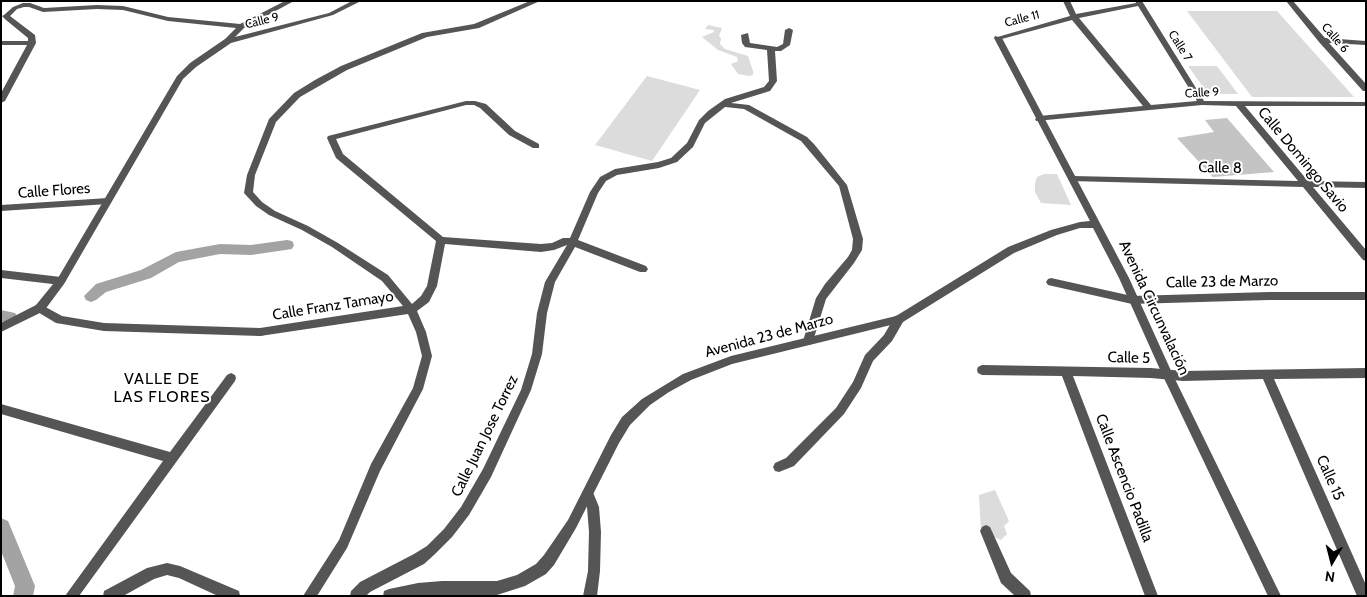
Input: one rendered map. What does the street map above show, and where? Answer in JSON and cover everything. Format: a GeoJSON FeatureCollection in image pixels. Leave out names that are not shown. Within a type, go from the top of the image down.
{"type":"FeatureCollection","features":[{"type":"Feature","properties":{"kind":"street"},"geometry":{"type":"LineString","coordinates":[[97,7],[113,1]]}},
{"type":"Feature","properties":{"kind":"street"},"geometry":{"type":"LineString","coordinates":[[1,328],[40,308],[61,281],[180,78],[193,65],[228,41],[241,26],[291,1]]}},
{"type":"Feature","properties":{"kind":"street","name":"Calle 9"},"geometry":{"type":"LineString","coordinates":[[228,41],[331,14],[358,1]]}},
{"type":"Feature","properties":{"kind":"street"},"geometry":{"type":"LineString","coordinates":[[310,596],[343,544],[375,468],[418,388],[427,356],[421,332],[411,309],[385,278],[371,267],[305,228],[272,213],[248,193],[251,175],[272,121],[298,95],[344,68],[425,35],[476,26],[537,1]]}},
{"type":"Feature","properties":{"kind":"street"},"geometry":{"type":"LineString","coordinates":[[1066,1],[1074,18],[1149,108]]}},
{"type":"Feature","properties":{"kind":"street","name":"Calle 6"},"geometry":{"type":"LineString","coordinates":[[1289,1],[1366,89]]}},
{"type":"Feature","properties":{"kind":"street","name":"Calle 11"},"geometry":{"type":"LineString","coordinates":[[998,38],[1139,3]]}},
{"type":"Feature","properties":{"kind":"street","name":"Calle 7"},"geometry":{"type":"LineString","coordinates":[[1139,3],[1202,103]]}},
{"type":"Feature","properties":{"kind":"street"},"geometry":{"type":"LineString","coordinates":[[1,102],[32,43],[32,37],[8,20],[6,16],[15,8],[30,5],[43,10],[56,11],[97,7],[123,8],[168,19],[241,26]]}},
{"type":"Feature","properties":{"kind":"street"},"geometry":{"type":"LineString","coordinates":[[745,35],[748,45],[771,50],[785,47],[789,30]]}},
{"type":"Feature","properties":{"kind":"street","name":"Avenida Circunvalación"},"geometry":{"type":"LineString","coordinates":[[998,38],[1124,278],[1166,374],[1275,596]]}},
{"type":"Feature","properties":{"kind":"street"},"geometry":{"type":"LineString","coordinates":[[1322,40],[1366,43]]}},
{"type":"Feature","properties":{"kind":"street"},"geometry":{"type":"LineString","coordinates":[[1,43],[32,43]]}},
{"type":"Feature","properties":{"kind":"street"},"geometry":{"type":"LineString","coordinates":[[723,104],[767,89],[773,82],[771,50]]}},
{"type":"Feature","properties":{"kind":"street"},"geometry":{"type":"LineString","coordinates":[[536,146],[512,133],[483,106],[475,103],[466,103],[331,138],[339,156],[441,240],[541,248],[554,246],[563,241],[573,242],[643,269]]}},
{"type":"Feature","properties":{"kind":"street","name":"Calle 9"},"geometry":{"type":"LineString","coordinates":[[1039,119],[1202,103],[1366,104]]}},
{"type":"Feature","properties":{"kind":"street","name":"Calle Domingo Savio"},"geometry":{"type":"LineString","coordinates":[[1238,103],[1366,257]]}},
{"type":"Feature","properties":{"kind":"street"},"geometry":{"type":"LineString","coordinates":[[723,104],[746,107],[804,139],[843,185],[858,239],[856,250],[851,260],[821,298],[808,342]]}},
{"type":"Feature","properties":{"kind":"street","name":"Calle Juan Jose Torrez"},"geometry":{"type":"LineString","coordinates":[[356,596],[365,587],[419,559],[431,550],[465,512],[487,473],[526,390],[537,354],[545,298],[550,282],[573,242],[594,192],[603,179],[615,172],[659,165],[674,160],[690,145],[702,122],[723,104]]}},
{"type":"Feature","properties":{"kind":"street","name":"Calle 8"},"geometry":{"type":"LineString","coordinates":[[1073,179],[1366,185]]}},
{"type":"Feature","properties":{"kind":"street","name":"Calle Flores"},"geometry":{"type":"LineString","coordinates":[[1,208],[108,201]]}},
{"type":"Feature","properties":{"kind":"street","name":"Avenida 23 de Marzo"},"geometry":{"type":"LineString","coordinates":[[390,596],[418,590],[442,588],[498,588],[509,586],[541,569],[552,555],[588,494],[626,422],[652,398],[665,389],[709,367],[899,319],[1011,250],[1054,232],[1080,225],[1096,224]]}},
{"type":"Feature","properties":{"kind":"street"},"geometry":{"type":"LineString","coordinates":[[411,309],[426,299],[432,286],[441,240]]}},
{"type":"Feature","properties":{"kind":"street"},"geometry":{"type":"LineString","coordinates":[[1,274],[61,281]]}},
{"type":"Feature","properties":{"kind":"street","name":"Calle 23 de Marzo"},"geometry":{"type":"LineString","coordinates":[[1051,282],[1132,300],[1269,296],[1366,296]]}},
{"type":"Feature","properties":{"kind":"street","name":"Calle Franz Tamayo"},"geometry":{"type":"LineString","coordinates":[[40,308],[60,320],[104,327],[260,332],[411,309]]}},
{"type":"Feature","properties":{"kind":"street"},"geometry":{"type":"LineString","coordinates":[[779,467],[790,462],[840,411],[853,392],[869,358],[888,338],[899,319]]}},
{"type":"Feature","properties":{"kind":"street","name":"Calle 5"},"geometry":{"type":"LineString","coordinates":[[982,370],[1183,376],[1266,374],[1365,375]]}},
{"type":"Feature","properties":{"kind":"street","name":"Calle Ascencio Padilla"},"geometry":{"type":"LineString","coordinates":[[1066,372],[1152,596]]}},
{"type":"Feature","properties":{"kind":"street","name":"Calle 15"},"geometry":{"type":"LineString","coordinates":[[1266,374],[1364,596]]}},
{"type":"Feature","properties":{"kind":"street"},"geometry":{"type":"LineString","coordinates":[[71,596],[231,378]]}},
{"type":"Feature","properties":{"kind":"street"},"geometry":{"type":"LineString","coordinates":[[1,409],[171,458]]}},
{"type":"Feature","properties":{"kind":"street"},"geometry":{"type":"LineString","coordinates":[[588,494],[593,507],[595,532],[594,571],[590,596]]}},
{"type":"Feature","properties":{"kind":"street"},"geometry":{"type":"LineString","coordinates":[[986,530],[1006,578],[1025,596]]}},
{"type":"Feature","properties":{"kind":"street"},"geometry":{"type":"LineString","coordinates":[[109,596],[152,573],[167,569],[180,572],[234,596]]}},
{"type":"Feature","properties":{"kind":"shaded area"},"geometry":{"type":"Polygon","coordinates":[[[1187,11],[1277,11],[1354,97],[1252,97],[1187,11]]]}},
{"type":"Feature","properties":{"kind":"shaded area"},"geometry":{"type":"Polygon","coordinates":[[[708,25],[722,28],[719,36],[721,38],[720,44],[725,49],[748,56],[753,75],[738,74],[731,64],[738,61],[737,57],[718,50],[702,37],[714,32],[714,30],[705,29],[708,25]]]}},
{"type":"Feature","properties":{"kind":"shaded area"},"geometry":{"type":"Polygon","coordinates":[[[1188,66],[1217,66],[1238,94],[1208,94],[1188,66]]]}},
{"type":"Feature","properties":{"kind":"shaded area"},"geometry":{"type":"Polygon","coordinates":[[[647,76],[700,90],[652,161],[595,145],[647,76]]]}},
{"type":"Feature","properties":{"kind":"shaded area"},"geometry":{"type":"Polygon","coordinates":[[[1044,174],[1057,174],[1071,205],[1041,203],[1035,192],[1035,183],[1037,177],[1044,174]]]}},
{"type":"Feature","properties":{"kind":"shaded area"},"geometry":{"type":"Polygon","coordinates":[[[995,490],[1009,521],[1004,526],[1007,534],[1001,540],[981,531],[979,495],[995,490]]]}},
{"type":"Feature","properties":{"kind":"building"},"geometry":{"type":"Polygon","coordinates":[[[1227,118],[1274,172],[1213,177],[1177,138],[1214,132],[1205,120],[1227,118]]]}},
{"type":"Feature","properties":{"kind":"waterway"},"geometry":{"type":"LineString","coordinates":[[91,296],[101,288],[146,274],[176,257],[220,249],[251,250],[287,245]]}},
{"type":"Feature","properties":{"kind":"waterway"},"geometry":{"type":"LineString","coordinates":[[1,316],[10,317]]}},
{"type":"Feature","properties":{"kind":"waterway"},"geometry":{"type":"LineString","coordinates":[[1,527],[25,586],[23,596]]}},
{"type":"Feature","properties":{"kind":"district","name":"VALLE DE LAS FLORES"},"geometry":{"type":"Point","coordinates":[162,388]}}]}
